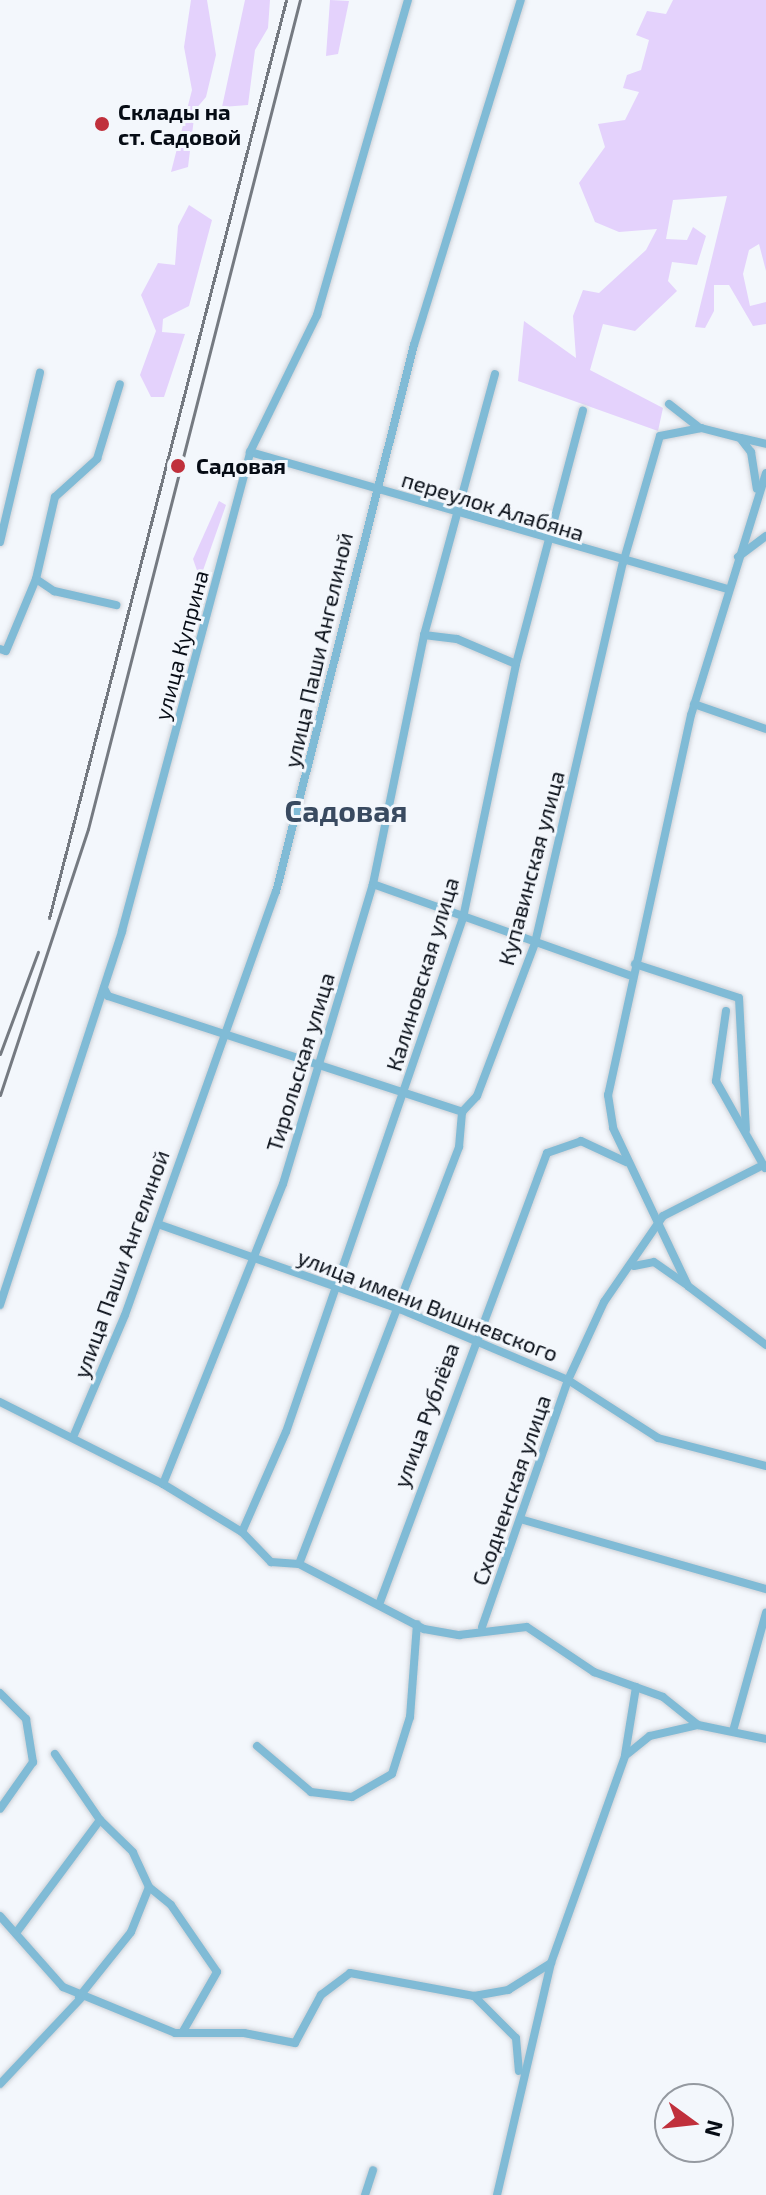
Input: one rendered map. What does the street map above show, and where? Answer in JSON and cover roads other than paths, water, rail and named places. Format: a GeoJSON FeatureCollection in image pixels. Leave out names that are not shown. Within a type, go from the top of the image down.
{"type":"FeatureCollection","features":[{"type":"Feature","properties":{"kind":"street","name":"улица Куприна"},"geometry":{"type":"LineString","coordinates":[[0,1305],[104,988],[250,452],[317,315],[408,0]]}},
{"type":"Feature","properties":{"kind":"street","name":"улица Паши Ангелиной"},"geometry":{"type":"LineString","coordinates":[[74,1435],[158,1224],[276,892],[375,489],[521,0]]}},
{"type":"Feature","properties":{"kind":"street"},"geometry":{"type":"LineString","coordinates":[[0,542],[40,373]]}},
{"type":"Feature","properties":{"kind":"street","name":"Тирольская улица"},"geometry":{"type":"LineString","coordinates":[[163,1484],[258,1259],[373,884],[424,635],[458,524],[455,513],[495,374]]}},
{"type":"Feature","properties":{"kind":"street"},"geometry":{"type":"LineString","coordinates":[[0,649],[6,651],[36,579],[55,497],[97,459],[120,384]]}},
{"type":"Feature","properties":{"kind":"street"},"geometry":{"type":"LineString","coordinates":[[669,404],[701,428],[766,444]]}},
{"type":"Feature","properties":{"kind":"street","name":"Калиновская улица"},"geometry":{"type":"LineString","coordinates":[[242,1532],[286,1432],[463,918],[516,664],[583,411]]}},
{"type":"Feature","properties":{"kind":"street","name":"Купавинская улица"},"geometry":{"type":"LineString","coordinates":[[299,1564],[400,1309],[459,1147],[462,1112],[477,1096],[535,943],[623,563],[660,436],[701,428]]}},
{"type":"Feature","properties":{"kind":"street"},"geometry":{"type":"LineString","coordinates":[[740,438],[751,452],[757,489]]}},
{"type":"Feature","properties":{"kind":"street","name":"переулок Алабяна"},"geometry":{"type":"LineString","coordinates":[[250,452],[546,542],[727,589]]}},
{"type":"Feature","properties":{"kind":"street"},"geometry":{"type":"LineString","coordinates":[[688,1286],[613,1128],[609,1081],[694,704],[757,489],[766,473]]}},
{"type":"Feature","properties":{"kind":"street"},"geometry":{"type":"LineString","coordinates":[[737,557],[766,536]]}},
{"type":"Feature","properties":{"kind":"street"},"geometry":{"type":"LineString","coordinates":[[36,579],[54,591],[116,605]]}},
{"type":"Feature","properties":{"kind":"street"},"geometry":{"type":"LineString","coordinates":[[424,635],[457,639],[516,664]]}},
{"type":"Feature","properties":{"kind":"street"},"geometry":{"type":"LineString","coordinates":[[694,704],[766,729]]}},
{"type":"Feature","properties":{"kind":"street"},"geometry":{"type":"LineString","coordinates":[[373,884],[632,976]]}},
{"type":"Feature","properties":{"kind":"street"},"geometry":{"type":"LineString","coordinates":[[635,964],[739,998],[742,1104],[746,1130]]}},
{"type":"Feature","properties":{"kind":"street"},"geometry":{"type":"LineString","coordinates":[[104,988],[108,996],[226,1031],[316,1065],[406,1088],[462,1112]]}},
{"type":"Feature","properties":{"kind":"street"},"geometry":{"type":"LineString","coordinates":[[726,1011],[715,1066],[731,1110],[746,1130],[765,1168]]}},
{"type":"Feature","properties":{"kind":"street"},"geometry":{"type":"LineString","coordinates":[[731,1110],[742,1104]]}},
{"type":"Feature","properties":{"kind":"street","name":"улица Рублёва"},"geometry":{"type":"LineString","coordinates":[[380,1602],[473,1340],[547,1153],[581,1141],[618,1154],[630,1166]]}},
{"type":"Feature","properties":{"kind":"street","name":"Сходненская улица"},"geometry":{"type":"LineString","coordinates":[[482,1627],[568,1380],[604,1302],[659,1230],[663,1216],[765,1168]]}},
{"type":"Feature","properties":{"kind":"street","name":"улица имени Вишневского"},"geometry":{"type":"LineString","coordinates":[[158,1224],[400,1309],[568,1380],[658,1438],[766,1466]]}},
{"type":"Feature","properties":{"kind":"street"},"geometry":{"type":"LineString","coordinates":[[633,1266],[654,1262],[766,1345]]}},
{"type":"Feature","properties":{"kind":"street"},"geometry":{"type":"LineString","coordinates":[[0,1402],[74,1435],[163,1484],[242,1532],[271,1562],[299,1564],[380,1602],[417,1624],[459,1635],[482,1627],[536,1630],[584,1666],[636,1687],[698,1725],[766,1739]]}},
{"type":"Feature","properties":{"kind":"street"},"geometry":{"type":"LineString","coordinates":[[520,1519],[766,1589]]}},
{"type":"Feature","properties":{"kind":"street"},"geometry":{"type":"LineString","coordinates":[[733,1731],[766,1613]]}},
{"type":"Feature","properties":{"kind":"street"},"geometry":{"type":"LineString","coordinates":[[257,1746],[311,1792],[352,1797],[392,1774],[410,1717],[417,1624]]}},
{"type":"Feature","properties":{"kind":"street"},"geometry":{"type":"LineString","coordinates":[[497,2195],[519,2080],[551,1963],[625,1756],[633,1723],[636,1687]]}},
{"type":"Feature","properties":{"kind":"street"},"geometry":{"type":"LineString","coordinates":[[0,1693],[26,1719],[33,1762],[0,1809]]}},
{"type":"Feature","properties":{"kind":"street"},"geometry":{"type":"LineString","coordinates":[[633,1723],[650,1736]]}},
{"type":"Feature","properties":{"kind":"street"},"geometry":{"type":"LineString","coordinates":[[625,1756],[650,1736],[698,1725]]}},
{"type":"Feature","properties":{"kind":"street"},"geometry":{"type":"LineString","coordinates":[[55,1754],[100,1820],[133,1852],[149,1887],[171,1905],[217,1972],[182,2033]]}},
{"type":"Feature","properties":{"kind":"street"},"geometry":{"type":"LineString","coordinates":[[16,1933],[100,1820]]}},
{"type":"Feature","properties":{"kind":"street"},"geometry":{"type":"LineString","coordinates":[[0,2084],[80,1997],[131,1932],[149,1887]]}},
{"type":"Feature","properties":{"kind":"street"},"geometry":{"type":"LineString","coordinates":[[0,1916],[80,1997],[182,2033],[244,2033],[295,2043],[321,1995],[350,1973],[474,1996],[522,1985],[551,1963]]}},
{"type":"Feature","properties":{"kind":"street"},"geometry":{"type":"LineString","coordinates":[[474,1996],[516,2038],[519,2080]]}},
{"type":"Feature","properties":{"kind":"street"},"geometry":{"type":"LineString","coordinates":[[365,2195],[373,2170]]}},
{"type":"Feature","properties":{"kind":"railway"},"geometry":{"type":"LineString","coordinates":[[49,918],[286,0]]}},
{"type":"Feature","properties":{"kind":"railway"},"geometry":{"type":"LineString","coordinates":[[0,1095],[88,829],[300,0]]}},
{"type":"Feature","properties":{"kind":"railway"},"geometry":{"type":"LineString","coordinates":[[0,1054],[38,952]]}},
{"type":"Feature","properties":{"kind":"place","name":"Склады на ст. Садовой"},"geometry":{"type":"Point","coordinates":[102,124]}},
{"type":"Feature","properties":{"kind":"place","name":"Садовая"},"geometry":{"type":"Point","coordinates":[178,466]}},
{"type":"Feature","properties":{"kind":"district","name":"Садовая"},"geometry":{"type":"Point","coordinates":[346,810]}}]}
